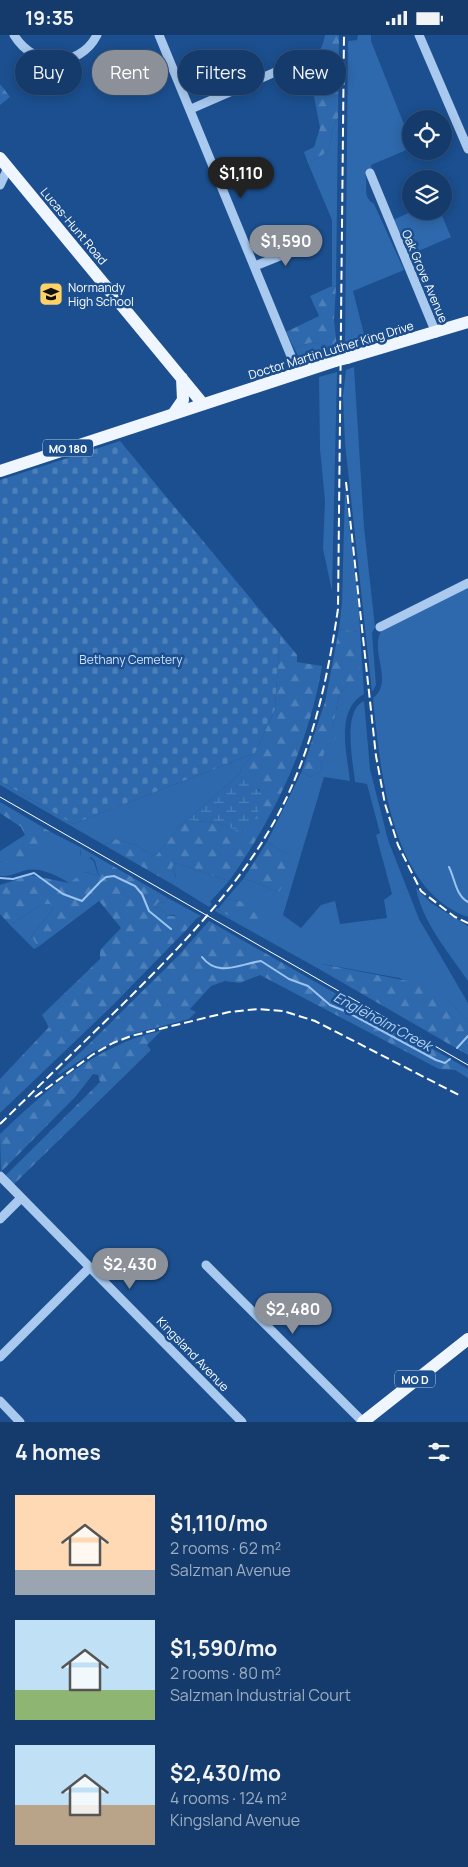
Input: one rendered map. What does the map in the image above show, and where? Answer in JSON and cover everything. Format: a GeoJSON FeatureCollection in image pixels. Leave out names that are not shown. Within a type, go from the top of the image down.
{"type":"FeatureCollection","features":[{"type":"Feature","properties":{"kind":"main road","name":"Lucas-Hunt Road"},"geometry":{"type":"LineString","coordinates":[[4,163],[203,404]]}},
{"type":"Feature","properties":{"kind":"main road","name":"Doctor Martin Luther King Drive"},"geometry":{"type":"LineString","coordinates":[[203,404],[298,373],[468,322]]}},
{"type":"Feature","properties":{"kind":"main road"},"geometry":{"type":"LineString","coordinates":[[174,413],[182,400],[182,379]]}},
{"type":"Feature","properties":{"kind":"main road","name":"MO 180"},"geometry":{"type":"LineString","coordinates":[[0,471],[203,404]]}},
{"type":"Feature","properties":{"kind":"main road","name":"MO D"},"geometry":{"type":"LineString","coordinates":[[363,1422],[468,1339]]}},
{"type":"Feature","properties":{"kind":"street"},"geometry":{"type":"LineString","coordinates":[[14,35],[34,56],[45,61],[69,59],[93,43],[97,35]]}},
{"type":"Feature","properties":{"kind":"street"},"geometry":{"type":"LineString","coordinates":[[158,35],[191,109],[298,373]]}},
{"type":"Feature","properties":{"kind":"street"},"geometry":{"type":"LineString","coordinates":[[419,35],[468,149]]}},
{"type":"Feature","properties":{"kind":"street"},"geometry":{"type":"LineString","coordinates":[[191,109],[274,73]]}},
{"type":"Feature","properties":{"kind":"street"},"geometry":{"type":"LineString","coordinates":[[0,185],[4,163]]}},
{"type":"Feature","properties":{"kind":"street","name":"Oak Grove Avenue"},"geometry":{"type":"LineString","coordinates":[[370,173],[436,333]]}},
{"type":"Feature","properties":{"kind":"street"},"geometry":{"type":"LineString","coordinates":[[255,266],[307,245]]}},
{"type":"Feature","properties":{"kind":"street"},"geometry":{"type":"LineString","coordinates":[[380,627],[468,583]]}},
{"type":"Feature","properties":{"kind":"street","name":"Kingsland Avenue"},"geometry":{"type":"LineString","coordinates":[[0,1176],[242,1422]]}},
{"type":"Feature","properties":{"kind":"street"},"geometry":{"type":"LineString","coordinates":[[0,1219],[22,1198]]}},
{"type":"Feature","properties":{"kind":"street"},"geometry":{"type":"LineString","coordinates":[[206,1265],[363,1422]]}},
{"type":"Feature","properties":{"kind":"street"},"geometry":{"type":"LineString","coordinates":[[0,1357],[90,1267]]}},
{"type":"Feature","properties":{"kind":"street"},"geometry":{"type":"LineString","coordinates":[[0,1401],[20,1422]]}},
{"type":"Feature","properties":{"kind":"green space"},"geometry":{"type":"Polygon","coordinates":[[[325,35],[339,35],[339,50],[319,50],[325,35]]]}},
{"type":"Feature","properties":{"kind":"green space"},"geometry":{"type":"Polygon","coordinates":[[[358,35],[371,35],[371,41],[402,119],[402,152],[371,165],[372,170],[365,174],[366,194],[374,204],[404,270],[353,291],[365,338],[345,344],[348,41],[357,40],[358,35]]]}},
{"type":"Feature","properties":{"kind":"green space"},"geometry":{"type":"Polygon","coordinates":[[[0,84],[10,97],[0,105],[0,84]]]}},
{"type":"Feature","properties":{"kind":"green space"},"geometry":{"type":"Polygon","coordinates":[[[338,95],[338,118],[332,132],[329,148],[319,157],[308,163],[304,152],[314,147],[320,128],[314,96],[338,95]]]}},
{"type":"Feature","properties":{"kind":"green space"},"geometry":{"type":"Polygon","coordinates":[[[338,118],[336,287],[332,286],[332,220],[308,163],[319,157],[329,148],[332,132],[338,118]]]}},
{"type":"Feature","properties":{"kind":"green space"},"geometry":{"type":"Polygon","coordinates":[[[402,216],[402,220],[444,220],[451,237],[407,256],[393,220],[402,216]]]}},
{"type":"Feature","properties":{"kind":"green space"},"geometry":{"type":"Polygon","coordinates":[[[332,286],[336,287],[334,320],[337,348],[313,342],[294,348],[286,332],[319,316],[310,296],[332,286]]]}},
{"type":"Feature","properties":{"kind":"green space"},"geometry":{"type":"Polygon","coordinates":[[[313,342],[337,348],[338,350],[301,361],[294,348],[313,342]]]}},
{"type":"Feature","properties":{"kind":"green space"},"geometry":{"type":"Polygon","coordinates":[[[354,367],[364,527],[375,627],[372,633],[376,685],[372,692],[345,443],[343,396],[346,370],[354,367]]]}},
{"type":"Feature","properties":{"kind":"green space"},"geometry":{"type":"Polygon","coordinates":[[[337,372],[332,591],[323,549],[325,501],[320,449],[319,377],[337,372]]]}},
{"type":"Feature","properties":{"kind":"green space","name":"Bethany Cemetery"},"geometry":{"type":"Polygon","coordinates":[[[120,441],[280,634],[275,709],[255,753],[73,824],[0,781],[0,480],[120,441]]]}},
{"type":"Feature","properties":{"kind":"green space"},"geometry":{"type":"Polygon","coordinates":[[[345,489],[358,598],[364,694],[355,701],[346,721],[345,746],[350,781],[324,777],[283,915],[301,928],[321,905],[335,901],[340,924],[387,918],[384,900],[392,894],[376,835],[380,833],[367,784],[355,782],[351,750],[350,738],[353,715],[357,707],[364,701],[370,769],[388,840],[419,919],[468,1003],[468,1022],[448,1000],[399,978],[323,964],[319,969],[215,911],[217,908],[221,911],[240,901],[226,899],[244,878],[279,892],[286,854],[267,842],[302,771],[310,777],[321,772],[324,752],[339,734],[333,725],[339,696],[347,685],[358,632],[339,629],[342,603],[345,489]]]}},
{"type":"Feature","properties":{"kind":"green space"},"geometry":{"type":"Polygon","coordinates":[[[468,587],[468,917],[442,903],[421,881],[406,854],[394,823],[386,790],[373,698],[379,691],[382,683],[378,638],[382,630],[468,587]]]}},
{"type":"Feature","properties":{"kind":"green space"},"geometry":{"type":"Polygon","coordinates":[[[339,629],[358,632],[361,684],[347,685],[339,696],[333,725],[339,728],[339,734],[324,753],[321,772],[310,777],[302,771],[325,702],[339,629]]]}},
{"type":"Feature","properties":{"kind":"green space"},"geometry":{"type":"Polygon","coordinates":[[[280,634],[297,655],[297,662],[322,666],[308,723],[288,778],[261,831],[229,881],[176,863],[172,867],[176,878],[172,884],[104,845],[115,839],[136,845],[155,857],[187,820],[217,823],[243,832],[260,790],[247,784],[240,774],[241,768],[255,753],[275,709],[280,634]]]}},
{"type":"Feature","properties":{"kind":"green space"},"geometry":{"type":"Polygon","coordinates":[[[255,753],[241,768],[240,774],[179,827],[155,857],[136,845],[115,839],[104,845],[0,785],[0,781],[73,824],[255,753]]]}},
{"type":"Feature","properties":{"kind":"green space"},"geometry":{"type":"Polygon","coordinates":[[[240,774],[246,782],[264,796],[255,819],[242,832],[217,823],[187,820],[240,774]]]}},
{"type":"Feature","properties":{"kind":"green space"},"geometry":{"type":"Polygon","coordinates":[[[0,802],[51,832],[43,838],[44,843],[30,855],[12,862],[0,861],[0,851],[25,835],[21,827],[0,813],[0,802]]]}},
{"type":"Feature","properties":{"kind":"green space"},"geometry":{"type":"Polygon","coordinates":[[[51,832],[80,847],[80,855],[92,860],[99,876],[85,872],[69,883],[55,875],[32,869],[0,876],[0,861],[4,862],[51,832]]]}},
{"type":"Feature","properties":{"kind":"green space"},"geometry":{"type":"Polygon","coordinates":[[[267,842],[286,854],[291,862],[288,875],[279,892],[244,878],[267,842]]]}},
{"type":"Feature","properties":{"kind":"green space"},"geometry":{"type":"Polygon","coordinates":[[[80,847],[168,898],[165,903],[159,902],[154,907],[160,908],[168,916],[180,916],[184,920],[188,918],[191,920],[190,926],[113,1005],[0,1113],[0,1079],[49,1027],[42,1015],[100,959],[100,950],[121,928],[99,901],[38,947],[31,936],[53,910],[50,904],[42,904],[10,925],[0,914],[0,885],[30,875],[69,883],[84,872],[99,876],[95,861],[91,857],[85,861],[81,859],[80,847]]]}},
{"type":"Feature","properties":{"kind":"green space"},"geometry":{"type":"Polygon","coordinates":[[[176,863],[229,881],[210,902],[212,904],[209,907],[172,884],[176,877],[172,867],[176,863]]]}},
{"type":"Feature","properties":{"kind":"green space"},"geometry":{"type":"Polygon","coordinates":[[[416,888],[431,903],[468,926],[468,981],[430,925],[419,901],[416,888]]]}},
{"type":"Feature","properties":{"kind":"green space"},"geometry":{"type":"Polygon","coordinates":[[[168,898],[201,916],[190,926],[191,920],[184,920],[174,915],[168,916],[160,908],[154,907],[159,902],[165,903],[168,898]]]}},
{"type":"Feature","properties":{"kind":"green space"},"geometry":{"type":"Polygon","coordinates":[[[226,899],[240,901],[262,913],[251,929],[218,909],[226,899]]]}},
{"type":"Feature","properties":{"kind":"green space"},"geometry":{"type":"Polygon","coordinates":[[[42,904],[50,904],[53,910],[31,936],[38,947],[34,949],[10,925],[42,904]]]}},
{"type":"Feature","properties":{"kind":"green space"},"geometry":{"type":"Polygon","coordinates":[[[209,921],[333,992],[334,997],[352,1011],[356,1006],[399,1030],[397,1035],[427,1051],[431,1048],[468,1069],[468,1078],[455,1070],[439,1069],[260,975],[240,983],[225,981],[211,986],[190,1009],[196,1012],[189,1019],[136,1033],[92,1052],[86,1047],[177,957],[209,921]]]}},
{"type":"Feature","properties":{"kind":"green space"},"geometry":{"type":"Polygon","coordinates":[[[322,964],[423,984],[448,1000],[468,1022],[468,1055],[319,969],[322,964]]]}},
{"type":"Feature","properties":{"kind":"green space"},"geometry":{"type":"Polygon","coordinates":[[[333,992],[356,1006],[353,1011],[334,997],[333,992]]]}},
{"type":"Feature","properties":{"kind":"green space"},"geometry":{"type":"Polygon","coordinates":[[[161,1031],[147,1045],[151,1050],[13,1185],[5,1176],[100,1082],[98,1075],[93,1074],[76,1096],[1,1172],[0,1134],[54,1086],[94,1058],[115,1046],[161,1031]]]}},
{"type":"Feature","properties":{"kind":"green space"},"geometry":{"type":"Polygon","coordinates":[[[86,1047],[92,1052],[59,1075],[58,1073],[86,1047]]]}},
{"type":"Feature","properties":{"kind":"waterway"},"geometry":{"type":"LineString","coordinates":[[449,867],[458,891],[468,902]]}},
{"type":"Feature","properties":{"kind":"waterway","name":"Engleholm Creek"},"geometry":{"type":"LineString","coordinates":[[0,878],[13,879],[34,873],[63,894],[82,901],[106,877],[114,876],[135,886],[142,894],[149,911],[171,929]]}},
{"type":"Feature","properties":{"kind":"waterway","name":"Engleholm Creek"},"geometry":{"type":"LineString","coordinates":[[202,957],[215,967],[222,968],[237,967],[261,961],[289,979],[308,986],[330,1005],[347,1012],[436,1060],[445,1063],[450,1059]]}},
{"type":"Feature","properties":{"kind":"waterway","name":"Engleholm Creek"},"geometry":{"type":"LineString","coordinates":[[457,1048],[468,1036]]}},
{"type":"Feature","properties":{"kind":"tram line"},"geometry":{"type":"LineString","coordinates":[[0,797],[468,1065]]}},
{"type":"Feature","properties":{"kind":"railway"},"geometry":{"type":"LineString","coordinates":[[0,1124],[164,963],[224,896],[259,848],[274,822],[287,797],[308,745],[323,692],[338,609],[344,35]]}},
{"type":"Feature","properties":{"kind":"railway"},"geometry":{"type":"LineString","coordinates":[[346,482],[376,756],[385,804],[398,845],[421,891],[455,917],[468,923]]}},
{"type":"Feature","properties":{"kind":"railway"},"geometry":{"type":"LineString","coordinates":[[35,1097],[92,1055],[113,1043],[131,1036],[229,1012],[258,1009],[283,1011],[315,1021],[459,1095]]}},
{"type":"Feature","properties":{"kind":"place","name":"Normandy High School"},"geometry":{"type":"Point","coordinates":[51,294]}}]}
